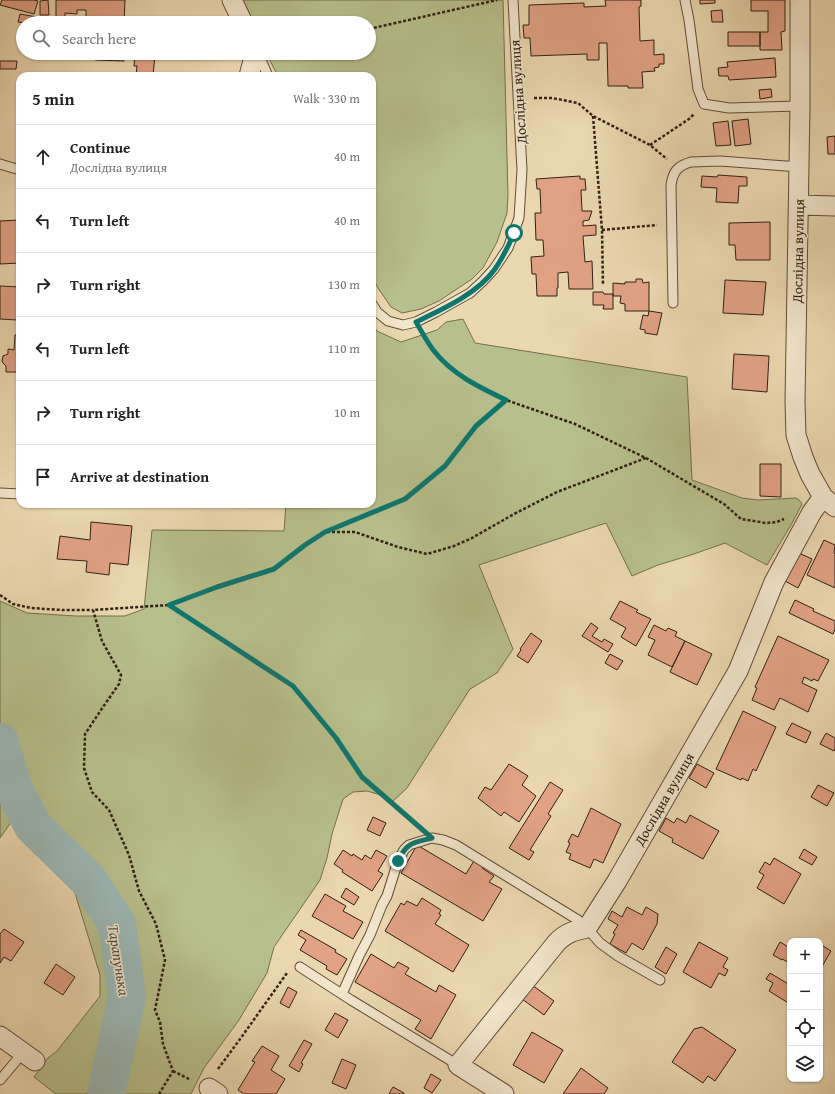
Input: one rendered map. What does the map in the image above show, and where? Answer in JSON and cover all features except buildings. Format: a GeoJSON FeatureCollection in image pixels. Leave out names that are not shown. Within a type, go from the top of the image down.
{"type":"FeatureCollection","features":[{"type":"Feature","properties":{"kind":"street"},"geometry":{"type":"LineString","coordinates":[[232,0],[240,16]]}},
{"type":"Feature","properties":{"kind":"street","name":"Дослідна вулиця"},"geometry":{"type":"LineString","coordinates":[[587,928],[617,881],[738,671],[774,582],[823,505],[796,435],[794,402],[800,168],[800,0]]}},
{"type":"Feature","properties":{"kind":"street"},"geometry":{"type":"LineString","coordinates":[[250,72],[255,60]]}},
{"type":"Feature","properties":{"kind":"street"},"geometry":{"type":"LineString","coordinates":[[799,205],[835,206]]}},
{"type":"Feature","properties":{"kind":"street"},"geometry":{"type":"LineString","coordinates":[[504,1094],[458,1065],[557,942],[572,931],[587,928]]}},
{"type":"Feature","properties":{"kind":"street"},"geometry":{"type":"LineString","coordinates":[[0,1036],[28,1056]]}},
{"type":"Feature","properties":{"kind":"lane","name":"Дослідна вулиця"},"geometry":{"type":"LineString","coordinates":[[376,310],[388,321],[403,325],[416,322],[470,293],[494,270],[508,248],[519,218],[522,170],[513,0]]}},
{"type":"Feature","properties":{"kind":"lane"},"geometry":{"type":"LineString","coordinates":[[685,0],[690,20],[698,89],[704,104],[729,108],[800,106]]}},
{"type":"Feature","properties":{"kind":"lane"},"geometry":{"type":"LineString","coordinates":[[260,60],[266,72]]}},
{"type":"Feature","properties":{"kind":"lane"},"geometry":{"type":"LineString","coordinates":[[673,303],[671,186],[673,176],[678,168],[691,162],[720,161],[800,168]]}},
{"type":"Feature","properties":{"kind":"lane"},"geometry":{"type":"LineString","coordinates":[[0,164],[16,169]]}},
{"type":"Feature","properties":{"kind":"lane"},"geometry":{"type":"LineString","coordinates":[[0,493],[16,494]]}},
{"type":"Feature","properties":{"kind":"lane"},"geometry":{"type":"LineString","coordinates":[[342,994],[387,896],[398,861],[404,850],[409,845],[432,838],[456,845],[578,920],[600,943],[618,956],[660,980]]}},
{"type":"Feature","properties":{"kind":"lane"},"geometry":{"type":"LineString","coordinates":[[300,967],[458,1065]]}},
{"type":"Feature","properties":{"kind":"lane"},"geometry":{"type":"LineString","coordinates":[[0,1080],[16,1061],[28,1056]]}},
{"type":"Feature","properties":{"kind":"path"},"geometry":{"type":"LineString","coordinates":[[376,27],[498,0]]}},
{"type":"Feature","properties":{"kind":"path"},"geometry":{"type":"LineString","coordinates":[[519,98],[552,98],[578,103],[593,116],[650,145],[678,168]]}},
{"type":"Feature","properties":{"kind":"path"},"geometry":{"type":"LineString","coordinates":[[650,145],[689,118],[704,104]]}},
{"type":"Feature","properties":{"kind":"path"},"geometry":{"type":"LineString","coordinates":[[593,116],[602,230],[604,285]]}},
{"type":"Feature","properties":{"kind":"path"},"geometry":{"type":"LineString","coordinates":[[602,230],[672,223]]}},
{"type":"Feature","properties":{"kind":"path"},"geometry":{"type":"LineString","coordinates":[[416,322],[433,351],[449,367],[463,377],[506,400],[575,424],[646,458],[724,504],[741,519],[766,523],[777,522],[823,505]]}},
{"type":"Feature","properties":{"kind":"path"},"geometry":{"type":"LineString","coordinates":[[0,595],[13,604],[31,608],[62,610],[93,610],[169,605],[217,587],[274,569],[305,545],[325,532],[405,499],[445,466],[476,426],[506,400]]}},
{"type":"Feature","properties":{"kind":"path"},"geometry":{"type":"LineString","coordinates":[[325,532],[355,532],[398,547],[427,554],[454,546],[472,538],[557,492],[646,458]]}},
{"type":"Feature","properties":{"kind":"path"},"geometry":{"type":"LineString","coordinates":[[169,605],[293,686],[336,738],[362,777],[432,838]]}},
{"type":"Feature","properties":{"kind":"path"},"geometry":{"type":"LineString","coordinates":[[93,610],[102,641],[121,675],[119,684],[102,706],[85,734],[84,768],[92,792],[109,810],[129,855],[139,891],[156,924],[164,960],[155,1010],[160,1022],[163,1044],[173,1071],[191,1080]]}},
{"type":"Feature","properties":{"kind":"path"},"geometry":{"type":"LineString","coordinates":[[214,1091],[216,1072],[287,973],[293,968],[300,967]]}},
{"type":"Feature","properties":{"kind":"path"},"geometry":{"type":"LineString","coordinates":[[159,1094],[173,1071]]}},
{"type":"Feature","properties":{"kind":"green space"},"geometry":{"type":"Polygon","coordinates":[[[239,0],[503,0],[508,195],[507,213],[497,242],[483,268],[472,279],[439,301],[421,309],[402,313],[391,307],[376,284],[376,72],[276,72],[270,60],[376,60],[376,16],[247,16],[239,0]]]}},
{"type":"Feature","properties":{"kind":"green space"},"geometry":{"type":"Polygon","coordinates":[[[463,319],[475,343],[687,377],[692,480],[742,498],[758,500],[796,498],[802,504],[767,565],[725,543],[658,565],[632,576],[606,523],[479,565],[513,649],[497,673],[470,689],[407,788],[391,803],[381,795],[367,791],[353,792],[343,799],[320,880],[274,947],[267,973],[239,1020],[204,1068],[191,1094],[56,1094],[34,1077],[48,1058],[57,1051],[100,996],[100,975],[74,890],[16,815],[0,838],[0,601],[27,613],[76,616],[125,616],[144,609],[152,530],[284,531],[286,508],[376,508],[376,330],[401,342],[437,330],[446,322],[463,319]]]}},
{"type":"Feature","properties":{"kind":"waterway","name":"Тарапунька"},"geometry":{"type":"LineString","coordinates":[[0,742],[12,785],[33,826],[89,881],[117,924],[127,997],[106,1094]]}},
{"type":"Feature","properties":{"kind":"route"},"geometry":{"type":"LineString","coordinates":[[398,861],[404,850],[409,845],[432,838],[362,777],[336,738],[293,686],[169,605],[217,587],[274,569],[305,545],[325,532],[405,499],[445,466],[476,426],[506,400],[485,390],[449,367],[433,351],[416,322],[470,293],[494,270],[508,248],[514,233]]}}]}
